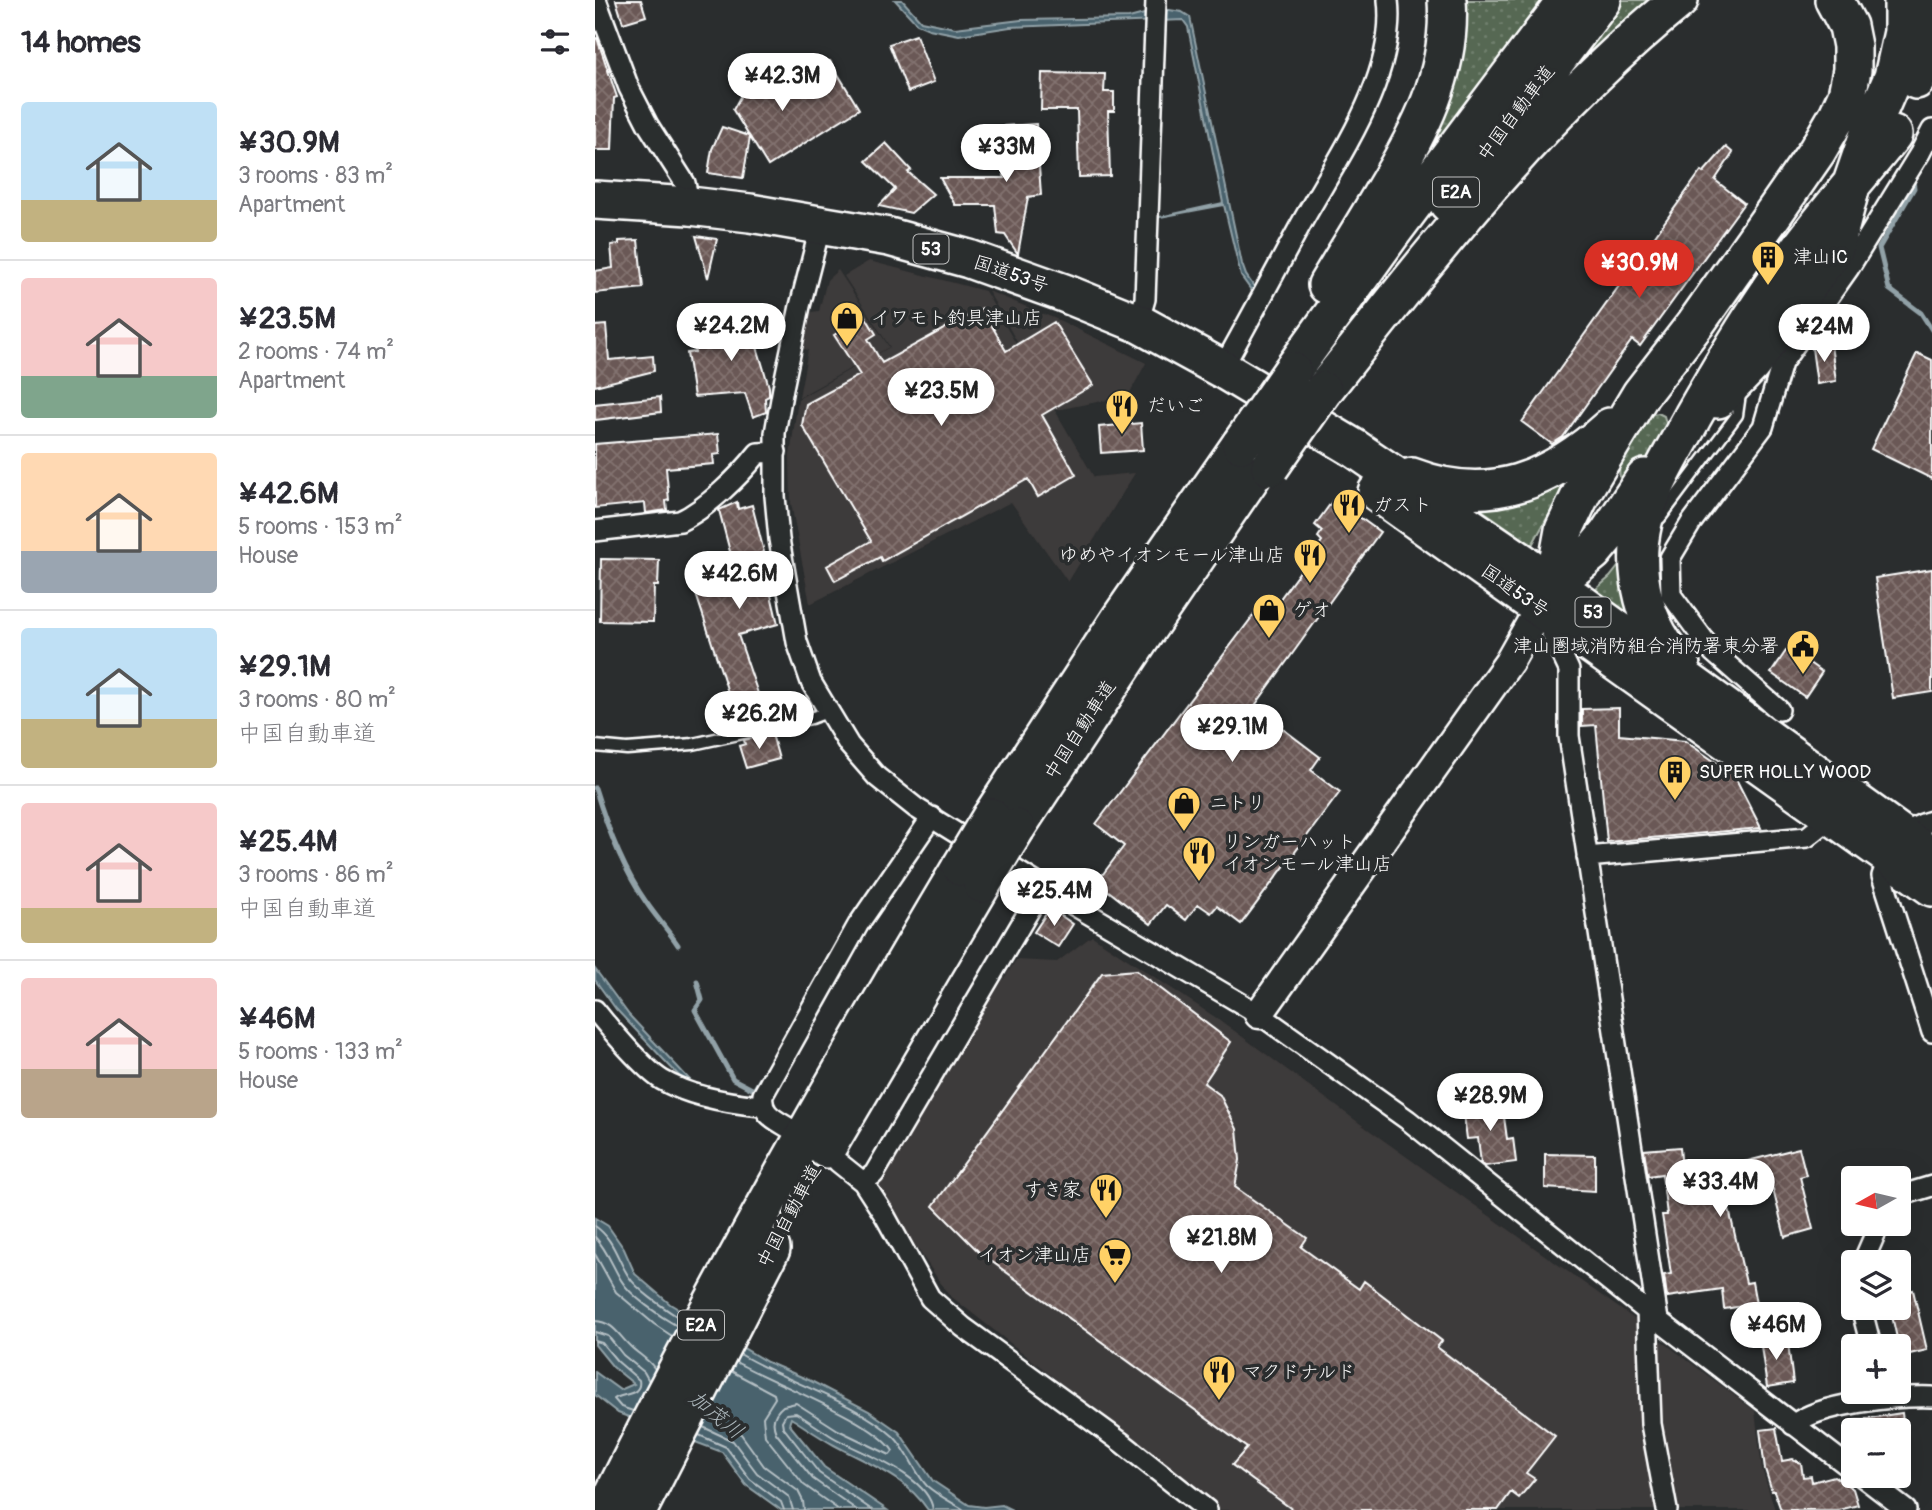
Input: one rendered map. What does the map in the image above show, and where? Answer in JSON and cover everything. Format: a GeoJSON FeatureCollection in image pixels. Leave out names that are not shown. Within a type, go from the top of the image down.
{"type":"FeatureCollection","features":[{"type":"Feature","properties":{"kind":"highway"},"geometry":{"type":"LineString","coordinates":[[1302,378],[1414,141],[1440,78],[1446,50],[1447,0]]}},
{"type":"Feature","properties":{"kind":"highway","name":"中国自動車道"},"geometry":{"type":"LineString","coordinates":[[638,1510],[747,1294],[880,1003],[972,875],[1132,626],[1302,378],[1398,224],[1567,0]]}},
{"type":"Feature","properties":{"kind":"highway","name":"中国自動車道"},"geometry":{"type":"LineString","coordinates":[[1302,378],[1414,249],[1602,0]]}},
{"type":"Feature","properties":{"kind":"highway"},"geometry":{"type":"LineString","coordinates":[[1302,378],[1451,233],[1571,99],[1679,0]]}},
{"type":"Feature","properties":{"kind":"highway"},"geometry":{"type":"LineString","coordinates":[[1354,448],[1432,485],[1454,489],[1501,487],[1523,482],[1569,461],[1612,426],[1641,394],[1696,323],[1817,151],[1847,95],[1852,70],[1852,46],[1847,26],[1834,0]]}},
{"type":"Feature","properties":{"kind":"highway"},"geometry":{"type":"LineString","coordinates":[[1728,352],[1752,364],[1834,250],[1875,122],[1881,0]]}},
{"type":"Feature","properties":{"kind":"highway"},"geometry":{"type":"LineString","coordinates":[[1834,250],[1851,186],[1893,77],[1903,32],[1903,0]]}},
{"type":"Feature","properties":{"kind":"highway"},"geometry":{"type":"LineString","coordinates":[[1793,222],[1875,122],[1916,80],[1932,13]]}},
{"type":"Feature","properties":{"kind":"highway"},"geometry":{"type":"LineString","coordinates":[[1734,713],[1678,662],[1663,644],[1647,610],[1642,590],[1639,545],[1650,500],[1793,222],[1817,151],[1875,122]]}},
{"type":"Feature","properties":{"kind":"highway"},"geometry":{"type":"LineString","coordinates":[[1793,222],[1851,186]]}},
{"type":"Feature","properties":{"kind":"highway"},"geometry":{"type":"LineString","coordinates":[[1622,513],[1728,352],[1822,242],[1851,186]]}},
{"type":"Feature","properties":{"kind":"highway"},"geometry":{"type":"LineString","coordinates":[[1546,596],[1593,552],[1685,432],[1733,346],[1811,234],[1851,186]]}},
{"type":"Feature","properties":{"kind":"highway","name":"国道53号"},"geometry":{"type":"LineString","coordinates":[[595,200],[690,206],[821,224],[889,237],[969,259],[1138,323],[1233,375],[1354,448],[1832,817],[1908,837],[1932,887]]}},
{"type":"Feature","properties":{"kind":"highway"},"geometry":{"type":"LineString","coordinates":[[1546,596],[1563,530],[1582,492],[1641,394],[1728,352]]}},
{"type":"Feature","properties":{"kind":"highway"},"geometry":{"type":"LineString","coordinates":[[1603,459],[1661,384],[1728,352]]}},
{"type":"Feature","properties":{"kind":"highway","name":"国道53号"},"geometry":{"type":"LineString","coordinates":[[1233,375],[1342,466],[1426,529],[1546,596],[1734,713],[1932,857]]}},
{"type":"Feature","properties":{"kind":"highway","name":"中国自動車道"},"geometry":{"type":"LineString","coordinates":[[606,1510],[653,1414],[813,1148]]}},
{"type":"Feature","properties":{"kind":"street"},"geometry":{"type":"LineString","coordinates":[[596,0],[629,88],[648,125],[685,183],[690,206]]}},
{"type":"Feature","properties":{"kind":"street"},"geometry":{"type":"LineString","coordinates":[[1138,323],[1145,299],[1156,0]]}},
{"type":"Feature","properties":{"kind":"street"},"geometry":{"type":"LineString","coordinates":[[1233,375],[1366,109],[1384,61],[1388,0]]}},
{"type":"Feature","properties":{"kind":"street"},"geometry":{"type":"LineString","coordinates":[[1779,710],[1713,652],[1671,595],[1670,558],[1691,523],[1763,427],[1782,363],[1849,268],[1932,130]]}},
{"type":"Feature","properties":{"kind":"street"},"geometry":{"type":"LineString","coordinates":[[821,224],[800,306],[775,433],[775,496],[779,539],[797,642],[811,682],[849,745],[877,777],[932,817],[1043,887],[1259,1014],[1408,1121],[1841,1461]]}},
{"type":"Feature","properties":{"kind":"street"},"geometry":{"type":"LineString","coordinates":[[595,531],[680,521],[693,515],[748,466],[758,453],[776,452]]}},
{"type":"Feature","properties":{"kind":"street"},"geometry":{"type":"LineString","coordinates":[[1546,596],[1569,670],[1569,736],[1653,1315],[1651,1424],[1667,1510]]}},
{"type":"Feature","properties":{"kind":"street"},"geometry":{"type":"LineString","coordinates":[[1259,1014],[1509,662],[1546,596]]}},
{"type":"Feature","properties":{"kind":"street"},"geometry":{"type":"LineString","coordinates":[[932,817],[858,925],[763,1095],[761,1105],[766,1112],[813,1148],[863,1182],[930,1298],[963,1327],[1131,1450],[1207,1510]]}},
{"type":"Feature","properties":{"kind":"street"},"geometry":{"type":"LineString","coordinates":[[1587,857],[1807,837],[1832,817]]}},
{"type":"Feature","properties":{"kind":"street"},"geometry":{"type":"LineString","coordinates":[[1908,837],[1882,876],[1932,1032]]}},
{"type":"Feature","properties":{"kind":"street"},"geometry":{"type":"LineString","coordinates":[[863,1182],[874,1174],[1043,887]]}},
{"type":"Feature","properties":{"kind":"street"},"geometry":{"type":"LineString","coordinates":[[595,1010],[609,1028],[659,1078],[682,1090],[737,1104],[761,1105]]}},
{"type":"Feature","properties":{"kind":"street"},"geometry":{"type":"LineString","coordinates":[[1911,1192],[1932,1186]]}},
{"type":"Feature","properties":{"kind":"street"},"geometry":{"type":"LineString","coordinates":[[1911,1396],[1932,1397]]}},
{"type":"Feature","properties":{"kind":"street"},"geometry":{"type":"LineString","coordinates":[[1793,1424],[1802,1417],[1848,1404]]}},
{"type":"Feature","properties":{"kind":"street"},"geometry":{"type":"LineString","coordinates":[[1877,1488],[1906,1510]]}},
{"type":"Feature","properties":{"kind":"lane"},"geometry":{"type":"LineString","coordinates":[[1639,545],[1737,415],[1728,352]]}},
{"type":"Feature","properties":{"kind":"lane"},"geometry":{"type":"LineString","coordinates":[[595,746],[627,748],[693,744],[828,712]]}},
{"type":"Feature","properties":{"kind":"shaded area"},"geometry":{"type":"Polygon","coordinates":[[[869,261],[985,291],[1094,477],[1135,473],[1068,582],[1011,502],[810,604],[791,503],[790,456],[798,399],[890,347],[844,276],[869,261]]]}},
{"type":"Feature","properties":{"kind":"shaded area"},"geometry":{"type":"Polygon","coordinates":[[[838,270],[889,347],[799,397],[808,350],[801,348],[811,312],[819,311],[827,280],[838,270]]]}},
{"type":"Feature","properties":{"kind":"shaded area"},"geometry":{"type":"Polygon","coordinates":[[[988,291],[1061,321],[1146,363],[1128,396],[1056,410],[988,291]]]}},
{"type":"Feature","properties":{"kind":"shaded area"},"geometry":{"type":"Polygon","coordinates":[[[1092,936],[1221,1021],[1640,1323],[1661,1510],[1216,1510],[948,1294],[895,1215],[878,1182],[1016,960],[1057,962],[1092,936]]]}},
{"type":"Feature","properties":{"kind":"shaded area"},"geometry":{"type":"Polygon","coordinates":[[[1662,1341],[1755,1411],[1762,1469],[1775,1510],[1673,1510],[1657,1423],[1656,1342],[1662,1341]]]}},
{"type":"Feature","properties":{"kind":"green space"},"geometry":{"type":"Polygon","coordinates":[[[1455,0],[1551,0],[1376,228],[1455,0]]]}},
{"type":"Feature","properties":{"kind":"green space"},"geometry":{"type":"Polygon","coordinates":[[[1623,0],[1663,0],[1471,198],[1623,0]]]}},
{"type":"Feature","properties":{"kind":"green space"},"geometry":{"type":"Polygon","coordinates":[[[1658,413],[1664,416],[1667,427],[1638,490],[1623,492],[1619,469],[1624,450],[1649,415],[1658,413]]]}},
{"type":"Feature","properties":{"kind":"green space"},"geometry":{"type":"Polygon","coordinates":[[[1579,471],[1532,545],[1482,510],[1480,502],[1579,471]]]}},
{"type":"Feature","properties":{"kind":"green space"},"geometry":{"type":"Polygon","coordinates":[[[1629,553],[1635,619],[1595,590],[1610,577],[1629,553]]]}},
{"type":"Feature","properties":{"kind":"water"},"geometry":{"type":"Polygon","coordinates":[[[895,0],[902,0],[921,21],[955,28],[1021,20],[1129,18],[1163,9],[1182,12],[1190,17],[1242,264],[1257,291],[1256,297],[1241,276],[1224,205],[1160,217],[1223,203],[1188,27],[1183,20],[1010,27],[959,35],[917,24],[895,0]]]}},
{"type":"Feature","properties":{"kind":"water"},"geometry":{"type":"Polygon","coordinates":[[[595,969],[629,1015],[689,1079],[682,1079],[616,1009],[595,980],[595,969]]]}},
{"type":"Feature","properties":{"kind":"water","name":"加茂川"},"geometry":{"type":"Polygon","coordinates":[[[595,1218],[608,1226],[624,1249],[635,1274],[670,1304],[767,1362],[869,1411],[899,1432],[933,1481],[969,1505],[1002,1505],[1012,1510],[928,1510],[909,1488],[791,1418],[789,1424],[824,1467],[887,1510],[781,1510],[746,1485],[722,1452],[618,1413],[595,1395],[595,1372],[620,1390],[634,1384],[613,1367],[595,1345],[595,1218]]]}},
{"type":"Feature","properties":{"kind":"building"},"geometry":{"type":"Polygon","coordinates":[[[616,0],[641,0],[646,16],[623,23],[616,0]]]}},
{"type":"Feature","properties":{"kind":"building"},"geometry":{"type":"Polygon","coordinates":[[[916,35],[934,82],[908,92],[889,44],[916,35]]]}},
{"type":"Feature","properties":{"kind":"building"},"geometry":{"type":"Polygon","coordinates":[[[597,38],[617,97],[614,98],[612,150],[595,150],[597,38]]]}},
{"type":"Feature","properties":{"kind":"building"},"geometry":{"type":"Polygon","coordinates":[[[785,59],[830,61],[859,109],[768,166],[750,137],[743,178],[708,173],[712,149],[722,127],[749,136],[733,110],[748,82],[785,59]]]}},
{"type":"Feature","properties":{"kind":"building"},"geometry":{"type":"Polygon","coordinates":[[[1042,73],[1105,74],[1104,92],[1114,92],[1114,111],[1108,111],[1110,176],[1079,177],[1077,110],[1041,110],[1042,73]]]}},
{"type":"Feature","properties":{"kind":"building"},"geometry":{"type":"Polygon","coordinates":[[[1036,124],[1041,195],[1028,197],[1018,254],[1005,235],[998,234],[995,205],[955,205],[940,178],[1005,178],[1004,175],[1008,174],[1004,126],[1036,124]]]}},
{"type":"Feature","properties":{"kind":"building"},"geometry":{"type":"Polygon","coordinates":[[[886,143],[911,170],[908,172],[933,194],[911,213],[879,206],[895,189],[866,161],[886,143]]]}},
{"type":"Feature","properties":{"kind":"building"},"geometry":{"type":"Polygon","coordinates":[[[1726,147],[1733,153],[1715,180],[1744,203],[1640,346],[1632,340],[1563,437],[1552,444],[1522,422],[1701,171],[1703,173],[1726,147]]]}},
{"type":"Feature","properties":{"kind":"building"},"geometry":{"type":"Polygon","coordinates":[[[696,236],[717,239],[708,278],[696,236]]]}},
{"type":"Feature","properties":{"kind":"building"},"geometry":{"type":"Polygon","coordinates":[[[638,240],[643,288],[595,293],[595,271],[613,268],[611,245],[619,244],[619,241],[638,240]]]}},
{"type":"Feature","properties":{"kind":"building"},"geometry":{"type":"Polygon","coordinates":[[[745,306],[759,338],[755,340],[769,387],[769,396],[765,398],[766,412],[753,417],[745,393],[694,397],[687,353],[695,352],[695,338],[724,337],[718,321],[729,316],[727,313],[745,306]]]}},
{"type":"Feature","properties":{"kind":"building"},"geometry":{"type":"Polygon","coordinates":[[[982,308],[1006,351],[1054,322],[1093,385],[1042,415],[1076,475],[1038,497],[1028,479],[882,561],[880,557],[835,581],[827,566],[871,541],[802,425],[806,404],[860,375],[834,335],[865,316],[876,334],[868,339],[882,363],[982,308]]]}},
{"type":"Feature","properties":{"kind":"building"},"geometry":{"type":"Polygon","coordinates":[[[606,325],[609,360],[653,356],[654,371],[595,386],[595,326],[606,325]]]}},
{"type":"Feature","properties":{"kind":"building"},"geometry":{"type":"Polygon","coordinates":[[[1831,345],[1836,381],[1817,384],[1812,348],[1831,345]]]}},
{"type":"Feature","properties":{"kind":"building"},"geometry":{"type":"Polygon","coordinates":[[[1917,353],[1932,360],[1932,479],[1871,449],[1917,353]]]}},
{"type":"Feature","properties":{"kind":"building"},"geometry":{"type":"Polygon","coordinates":[[[660,397],[661,412],[595,420],[595,404],[660,397]]]}},
{"type":"Feature","properties":{"kind":"building"},"geometry":{"type":"Polygon","coordinates":[[[1141,423],[1143,450],[1101,453],[1099,427],[1141,423]]]}},
{"type":"Feature","properties":{"kind":"building"},"geometry":{"type":"Polygon","coordinates":[[[718,434],[720,454],[713,455],[714,464],[666,468],[669,500],[666,501],[667,510],[646,513],[645,503],[595,508],[595,444],[718,434]]]}},
{"type":"Feature","properties":{"kind":"building"},"geometry":{"type":"Polygon","coordinates":[[[1334,499],[1380,532],[1254,707],[1320,757],[1311,770],[1340,792],[1241,924],[1217,906],[1211,913],[1198,904],[1186,920],[1166,905],[1151,924],[1097,882],[1124,846],[1096,824],[1262,604],[1271,611],[1322,541],[1318,537],[1322,531],[1315,525],[1334,499]]]}},
{"type":"Feature","properties":{"kind":"building"},"geometry":{"type":"Polygon","coordinates":[[[737,502],[738,509],[752,505],[778,624],[738,635],[767,720],[739,726],[695,591],[737,578],[719,510],[737,502]]]}},
{"type":"Feature","properties":{"kind":"building"},"geometry":{"type":"Polygon","coordinates":[[[601,559],[659,560],[658,586],[654,586],[653,622],[600,621],[601,559]]]}},
{"type":"Feature","properties":{"kind":"building"},"geometry":{"type":"Polygon","coordinates":[[[1932,569],[1932,692],[1893,698],[1875,578],[1932,569]]]}},
{"type":"Feature","properties":{"kind":"building"},"geometry":{"type":"Polygon","coordinates":[[[1788,648],[1822,672],[1805,697],[1771,673],[1788,648]]]}},
{"type":"Feature","properties":{"kind":"building","name":"SUPER HOLLY WOOD"},"geometry":{"type":"Polygon","coordinates":[[[1619,708],[1619,735],[1685,741],[1734,775],[1761,828],[1607,842],[1596,725],[1582,726],[1582,709],[1619,708]]]}},
{"type":"Feature","properties":{"kind":"building"},"geometry":{"type":"Polygon","coordinates":[[[772,734],[779,759],[746,768],[739,746],[745,744],[744,740],[772,734]]]}},
{"type":"Feature","properties":{"kind":"building"},"geometry":{"type":"Polygon","coordinates":[[[1050,908],[1073,924],[1058,947],[1034,932],[1050,908]]]}},
{"type":"Feature","properties":{"kind":"building"},"geometry":{"type":"Polygon","coordinates":[[[1136,970],[1231,1042],[1204,1083],[1220,1095],[1237,1129],[1240,1160],[1235,1187],[1307,1238],[1301,1247],[1359,1289],[1364,1281],[1442,1341],[1437,1347],[1555,1436],[1526,1473],[1535,1479],[1519,1498],[1511,1492],[1498,1510],[1293,1510],[1232,1465],[1247,1448],[980,1253],[933,1206],[1102,973],[1136,970]]]}},
{"type":"Feature","properties":{"kind":"building"},"geometry":{"type":"Polygon","coordinates":[[[1502,1102],[1507,1139],[1513,1138],[1516,1162],[1485,1166],[1481,1163],[1478,1138],[1467,1139],[1463,1107],[1502,1102]]]}},
{"type":"Feature","properties":{"kind":"building"},"geometry":{"type":"Polygon","coordinates":[[[1680,1147],[1682,1170],[1728,1166],[1799,1148],[1806,1175],[1800,1177],[1813,1229],[1785,1237],[1773,1189],[1760,1193],[1756,1174],[1722,1179],[1746,1283],[1752,1282],[1756,1304],[1724,1309],[1722,1289],[1667,1297],[1664,1275],[1671,1274],[1662,1215],[1667,1215],[1662,1174],[1648,1176],[1644,1150],[1680,1147]]]}},
{"type":"Feature","properties":{"kind":"building"},"geometry":{"type":"Polygon","coordinates":[[[1545,1154],[1595,1155],[1595,1191],[1545,1188],[1545,1154]]]}},
{"type":"Feature","properties":{"kind":"building"},"geometry":{"type":"Polygon","coordinates":[[[1911,1290],[1927,1350],[1911,1354],[1911,1334],[1896,1334],[1893,1320],[1911,1320],[1911,1290]]]}},
{"type":"Feature","properties":{"kind":"building"},"geometry":{"type":"Polygon","coordinates":[[[1778,1336],[1779,1344],[1788,1343],[1793,1383],[1767,1387],[1760,1339],[1778,1336]]]}},
{"type":"Feature","properties":{"kind":"building"},"geometry":{"type":"Polygon","coordinates":[[[1902,1413],[1903,1418],[1870,1418],[1902,1413]]]}},
{"type":"Feature","properties":{"kind":"building"},"geometry":{"type":"Polygon","coordinates":[[[1776,1428],[1782,1461],[1793,1459],[1801,1463],[1803,1477],[1811,1476],[1812,1482],[1834,1476],[1841,1481],[1841,1488],[1853,1489],[1858,1505],[1839,1510],[1781,1510],[1765,1469],[1760,1430],[1776,1428]]]}},
{"type":"Feature","properties":{"kind":"waterway"},"geometry":{"type":"LineString","coordinates":[[1913,180],[1914,188],[1879,248],[1889,289],[1921,313],[1932,330]]}},
{"type":"Feature","properties":{"kind":"waterway"},"geometry":{"type":"LineString","coordinates":[[595,788],[622,861],[637,889],[678,945]]}},
{"type":"Feature","properties":{"kind":"waterway"},"geometry":{"type":"LineString","coordinates":[[697,981],[702,1000],[695,1010],[733,1079],[754,1090],[766,1070]]}},
{"type":"Feature","properties":{"kind":"place","name":"津山IC"},"geometry":{"type":"Point","coordinates":[1768,287]}},
{"type":"Feature","properties":{"kind":"place","name":"イワモト釣具津山店"},"geometry":{"type":"Point","coordinates":[847,348]}},
{"type":"Feature","properties":{"kind":"place","name":"だいご"},"geometry":{"type":"Point","coordinates":[1122,436]}},
{"type":"Feature","properties":{"kind":"place","name":"ガスト"},"geometry":{"type":"Point","coordinates":[1349,535]}},
{"type":"Feature","properties":{"kind":"place","name":"ゆめやイオンモール津山店"},"geometry":{"type":"Point","coordinates":[1310,585]}},
{"type":"Feature","properties":{"kind":"place","name":"ゲオ"},"geometry":{"type":"Point","coordinates":[1269,640]}},
{"type":"Feature","properties":{"kind":"place","name":"津山圏域消防組合消防署東分署"},"geometry":{"type":"Point","coordinates":[1803,676]}},
{"type":"Feature","properties":{"kind":"place","name":"SUPER HOLLY WOOD"},"geometry":{"type":"Point","coordinates":[1675,802]}},
{"type":"Feature","properties":{"kind":"place","name":"ニトリ"},"geometry":{"type":"Point","coordinates":[1184,833]}},
{"type":"Feature","properties":{"kind":"place","name":"リンガーハット イオンモール津山店"},"geometry":{"type":"Point","coordinates":[1199,883]}},
{"type":"Feature","properties":{"kind":"place","name":"すき家"},"geometry":{"type":"Point","coordinates":[1106,1220]}},
{"type":"Feature","properties":{"kind":"place","name":"イオン津山店"},"geometry":{"type":"Point","coordinates":[1115,1285]}},
{"type":"Feature","properties":{"kind":"place","name":"マクドナルド"},"geometry":{"type":"Point","coordinates":[1219,1402]}}]}
